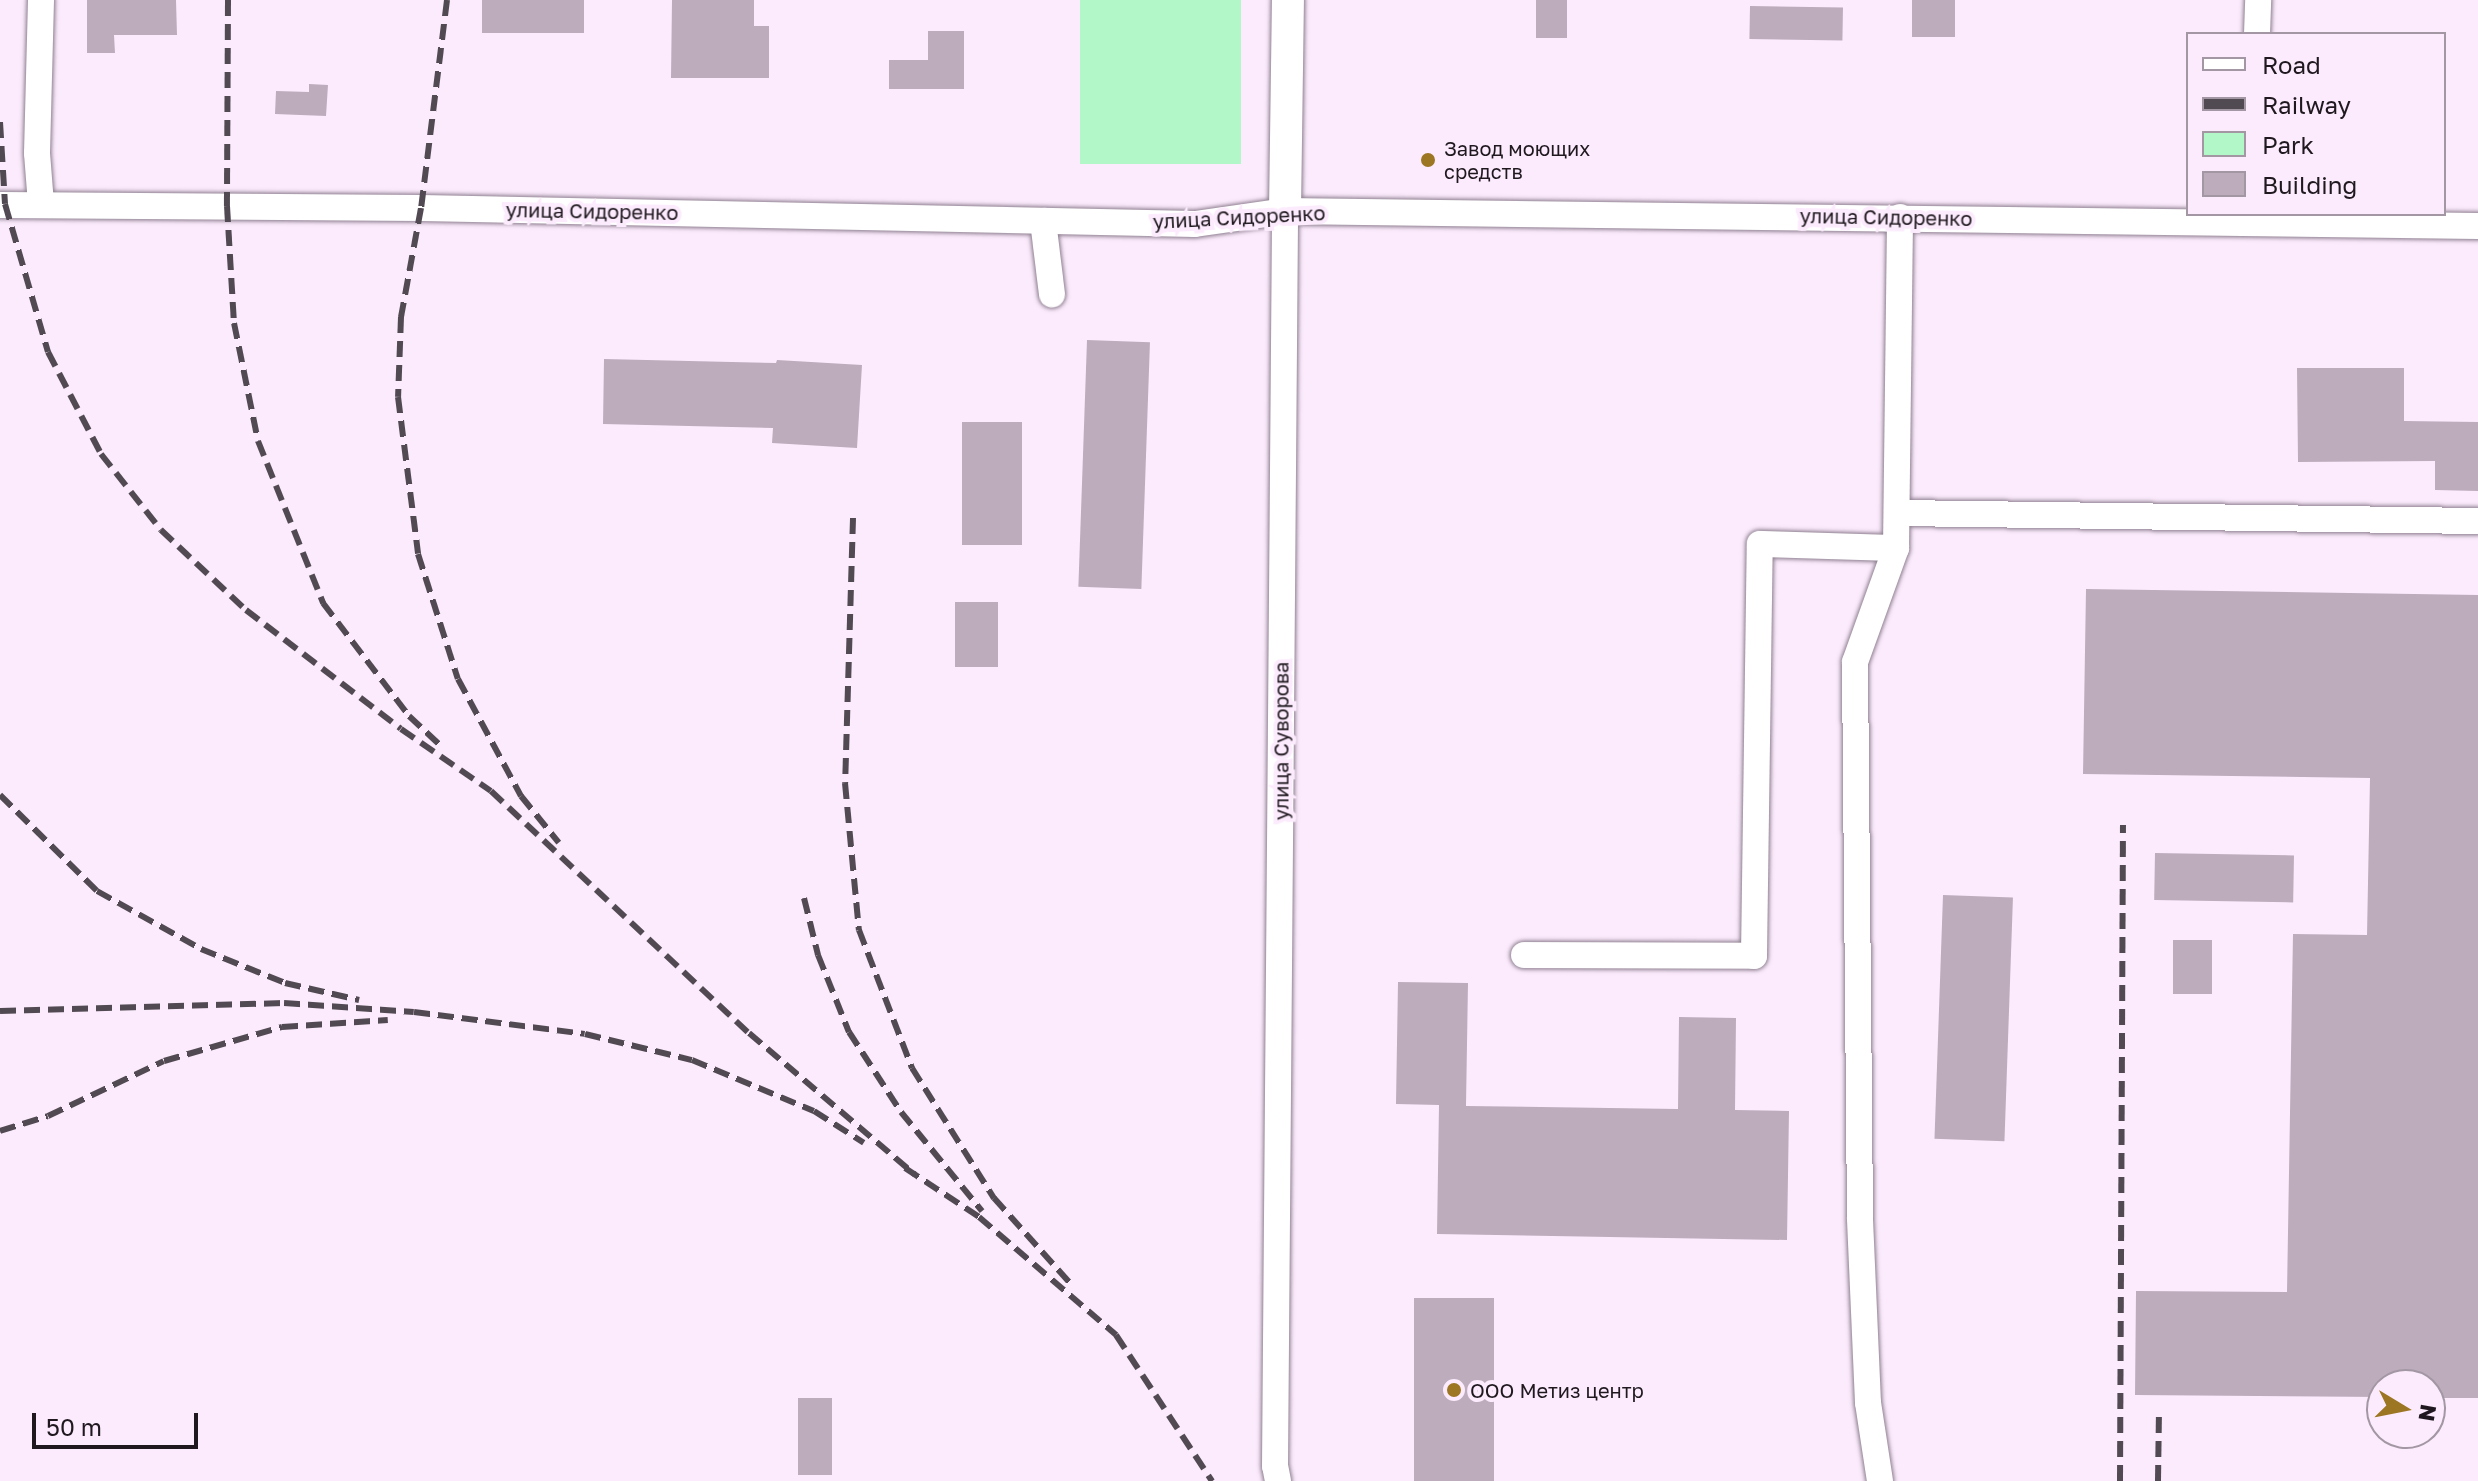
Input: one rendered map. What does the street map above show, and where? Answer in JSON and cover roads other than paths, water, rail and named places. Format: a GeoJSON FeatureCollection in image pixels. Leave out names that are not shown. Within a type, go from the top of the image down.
{"type":"FeatureCollection","features":[{"type":"Feature","properties":{"kind":"main road","name":"улица Суворова"},"geometry":{"type":"LineString","coordinates":[[1285,211],[1288,0]]}},
{"type":"Feature","properties":{"kind":"street"},"geometry":{"type":"LineString","coordinates":[[41,0],[37,153],[41,204]]}},
{"type":"Feature","properties":{"kind":"street"},"geometry":{"type":"LineString","coordinates":[[2257,32],[2258,0]]}},
{"type":"Feature","properties":{"kind":"street","name":"улица Сидоренко"},"geometry":{"type":"LineString","coordinates":[[0,205],[1195,224],[1285,211],[2252,218],[2478,226]]}},
{"type":"Feature","properties":{"kind":"street","name":"улица Суворова"},"geometry":{"type":"LineString","coordinates":[[1272,1476],[1285,211]]}},
{"type":"Feature","properties":{"kind":"street"},"geometry":{"type":"LineString","coordinates":[[1880,1481],[1868,1403],[1860,1217],[1855,662],[1896,548],[1900,217]]}},
{"type":"Feature","properties":{"kind":"street"},"geometry":{"type":"LineString","coordinates":[[1043,221],[1052,294]]}},
{"type":"Feature","properties":{"kind":"street"},"geometry":{"type":"LineString","coordinates":[[1898,513],[2478,521]]}},
{"type":"Feature","properties":{"kind":"street"},"geometry":{"type":"LineString","coordinates":[[1524,955],[1754,956],[1760,544],[1896,548]]}},
{"type":"Feature","properties":{"kind":"railway"},"geometry":{"type":"LineString","coordinates":[[228,0],[227,206],[234,323],[258,441],[323,603],[409,716],[440,745]]}},
{"type":"Feature","properties":{"kind":"railway"},"geometry":{"type":"LineString","coordinates":[[447,0],[421,208],[401,317],[398,397],[418,554],[458,679],[521,796],[559,843]]}},
{"type":"Feature","properties":{"kind":"railway"},"geometry":{"type":"LineString","coordinates":[[0,122],[5,204],[48,352],[101,454],[161,530],[246,610],[401,729],[491,791],[749,1033],[915,1175]]}},
{"type":"Feature","properties":{"kind":"railway"},"geometry":{"type":"LineString","coordinates":[[853,518],[845,783],[859,930],[912,1068],[994,1198],[1071,1284]]}},
{"type":"Feature","properties":{"kind":"railway"},"geometry":{"type":"LineString","coordinates":[[0,795],[97,891],[201,949],[285,983],[359,1000]]}},
{"type":"Feature","properties":{"kind":"railway"},"geometry":{"type":"LineString","coordinates":[[2120,1481],[2123,825]]}},
{"type":"Feature","properties":{"kind":"railway"},"geometry":{"type":"LineString","coordinates":[[804,898],[818,955],[849,1032],[901,1112],[982,1211]]}},
{"type":"Feature","properties":{"kind":"railway"},"geometry":{"type":"LineString","coordinates":[[0,1011],[284,1003],[414,1012],[585,1034],[692,1060],[814,1111],[864,1143]]}},
{"type":"Feature","properties":{"kind":"railway"},"geometry":{"type":"LineString","coordinates":[[0,1131],[48,1116],[164,1061],[282,1027],[388,1020]]}},
{"type":"Feature","properties":{"kind":"railway"},"geometry":{"type":"LineString","coordinates":[[905,1168],[979,1217],[1116,1335],[1212,1481]]}},
{"type":"Feature","properties":{"kind":"railway"},"geometry":{"type":"LineString","coordinates":[[2158,1481],[2159,1409]]}},
{"type":"Feature","properties":{"kind":"place","name":"Завод моющих средств"},"geometry":{"type":"Point","coordinates":[1428,160]}},
{"type":"Feature","properties":{"kind":"place","name":"ООО Метиз центр"},"geometry":{"type":"Point","coordinates":[1454,1390]}}]}
